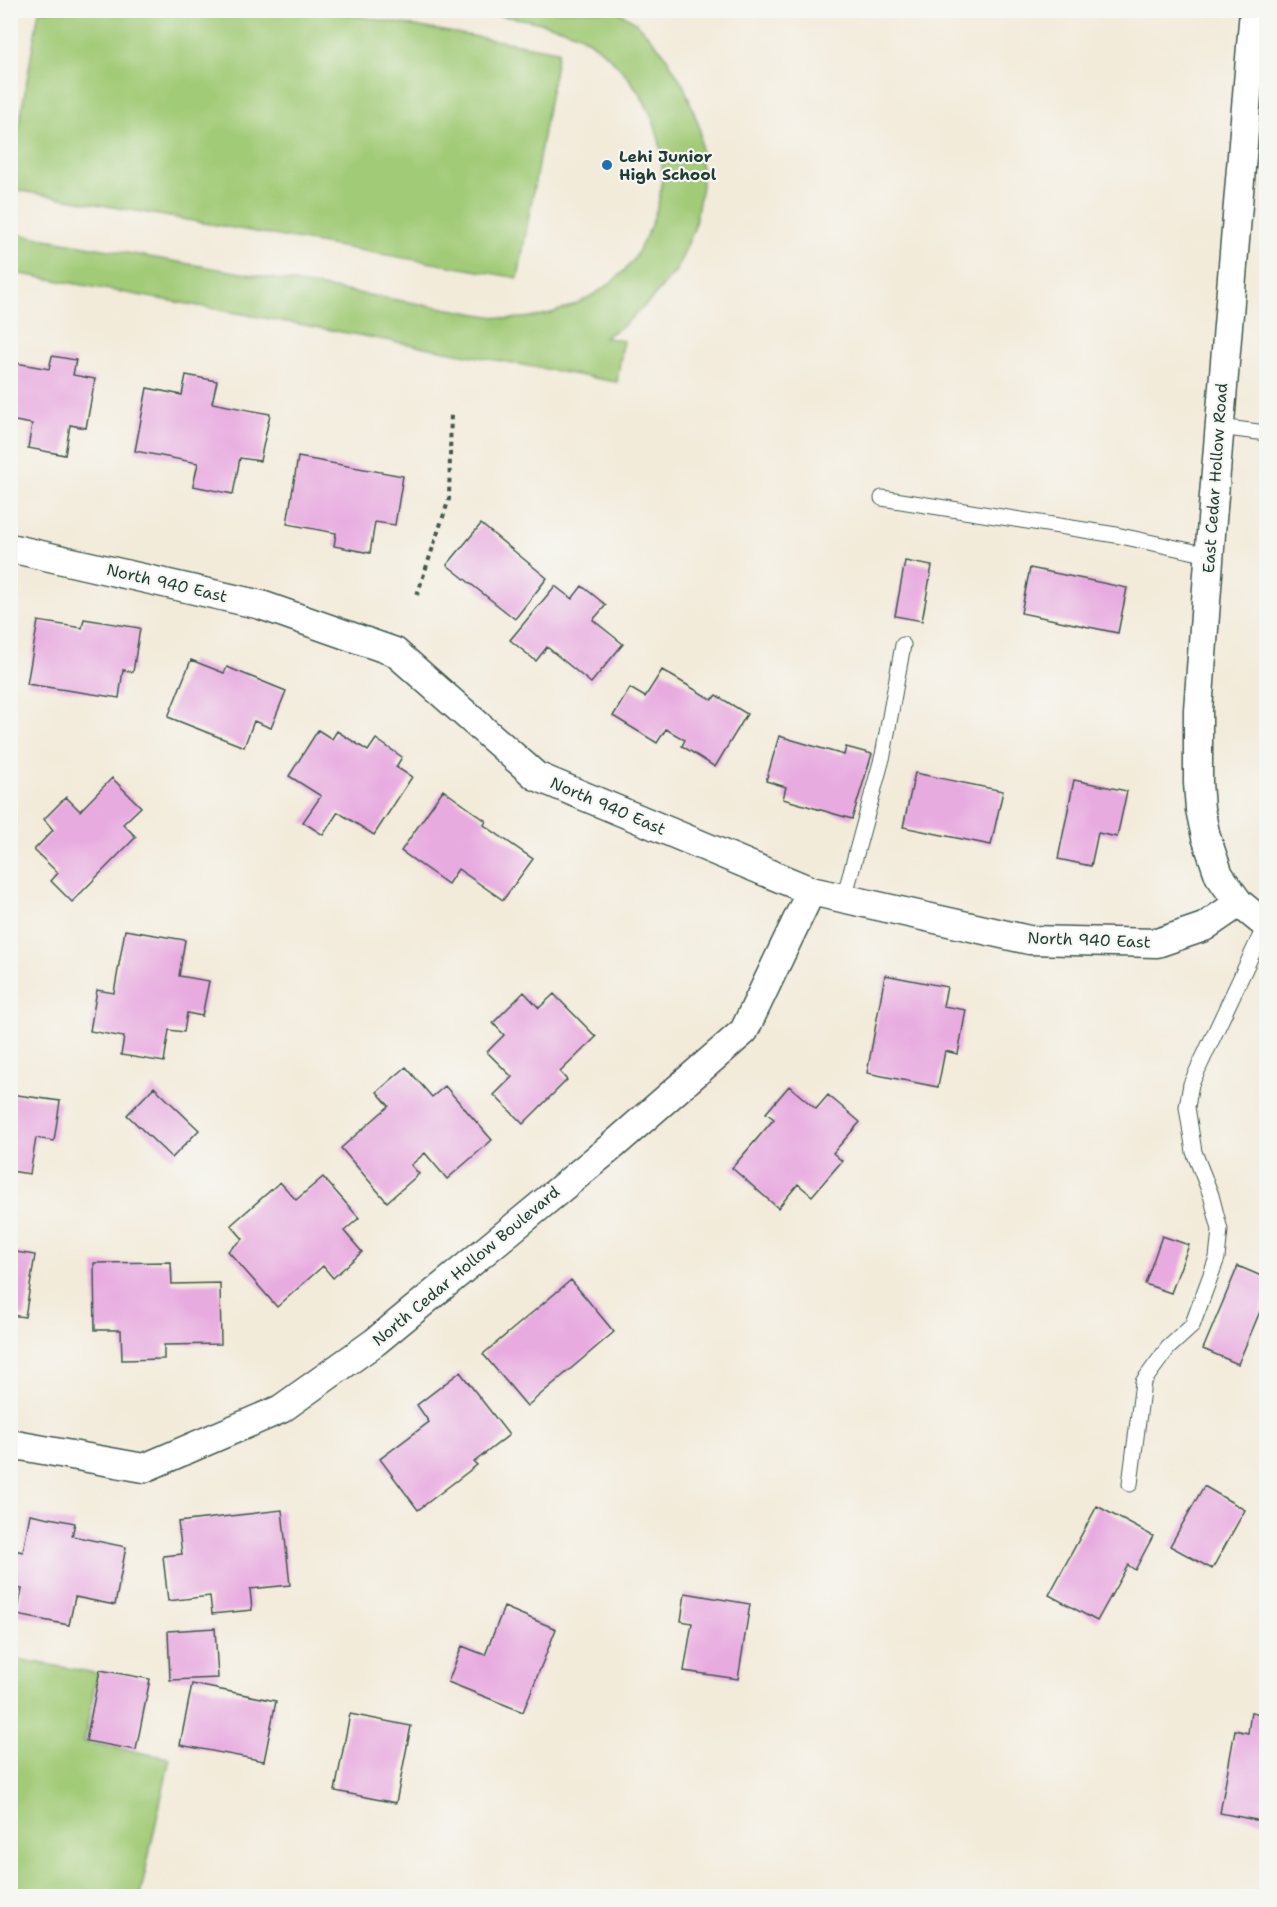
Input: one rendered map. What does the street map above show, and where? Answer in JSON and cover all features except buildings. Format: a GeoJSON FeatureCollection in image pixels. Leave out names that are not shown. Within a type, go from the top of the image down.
{"type":"FeatureCollection","features":[{"type":"Feature","properties":{"kind":"street","name":"East Cedar Hollow Road"},"geometry":{"type":"LineString","coordinates":[[1254,10],[1209,555],[1198,710],[1198,783],[1200,809],[1206,837],[1219,875],[1239,903],[1266,925]]}},
{"type":"Feature","properties":{"kind":"street","name":"North 940 East"},"geometry":{"type":"LineString","coordinates":[[10,548],[261,605],[395,652],[536,776],[811,891],[1029,940],[1157,943],[1204,927],[1239,903]]}},
{"type":"Feature","properties":{"kind":"street","name":"North Cedar Hollow Boulevard"},"geometry":{"type":"LineString","coordinates":[[10,1444],[144,1468],[281,1409],[375,1342],[610,1148],[744,1031],[811,891]]}},
{"type":"Feature","properties":{"kind":"lane"},"geometry":{"type":"LineString","coordinates":[[1219,426],[1266,432]]}},
{"type":"Feature","properties":{"kind":"lane"},"geometry":{"type":"LineString","coordinates":[[882,498],[1116,535],[1209,555]]}},
{"type":"Feature","properties":{"kind":"lane"},"geometry":{"type":"LineString","coordinates":[[844,898],[883,755],[903,645]]}},
{"type":"Feature","properties":{"kind":"lane"},"geometry":{"type":"LineString","coordinates":[[1130,1484],[1143,1382],[1168,1348],[1192,1326],[1217,1258],[1220,1230],[1211,1195],[1194,1152],[1186,1107],[1191,1084],[1266,925]]}},
{"type":"Feature","properties":{"kind":"path"},"geometry":{"type":"LineString","coordinates":[[417,595],[449,500],[451,412]]}},
{"type":"Feature","properties":{"kind":"green space"},"geometry":{"type":"Polygon","coordinates":[[[39,11],[328,11],[558,51],[518,278],[11,189],[11,172],[39,11]]]}},
{"type":"Feature","properties":{"kind":"green space"},"geometry":{"type":"Polygon","coordinates":[[[468,11],[617,11],[636,22],[663,52],[684,86],[700,129],[702,186],[694,229],[676,271],[650,301],[623,326],[604,337],[623,341],[617,382],[11,272],[11,233],[507,319],[535,317],[578,303],[602,289],[623,272],[632,262],[645,238],[655,215],[662,170],[655,126],[634,85],[605,53],[579,35],[540,23],[468,11]]]}},
{"type":"Feature","properties":{"kind":"green space"},"geometry":{"type":"Polygon","coordinates":[[[10,1658],[97,1673],[84,1742],[170,1758],[140,1896],[11,1896],[10,1658]]]}},
{"type":"Feature","properties":{"kind":"place","name":"Lehi Junior High School"},"geometry":{"type":"Point","coordinates":[607,165]}}]}
